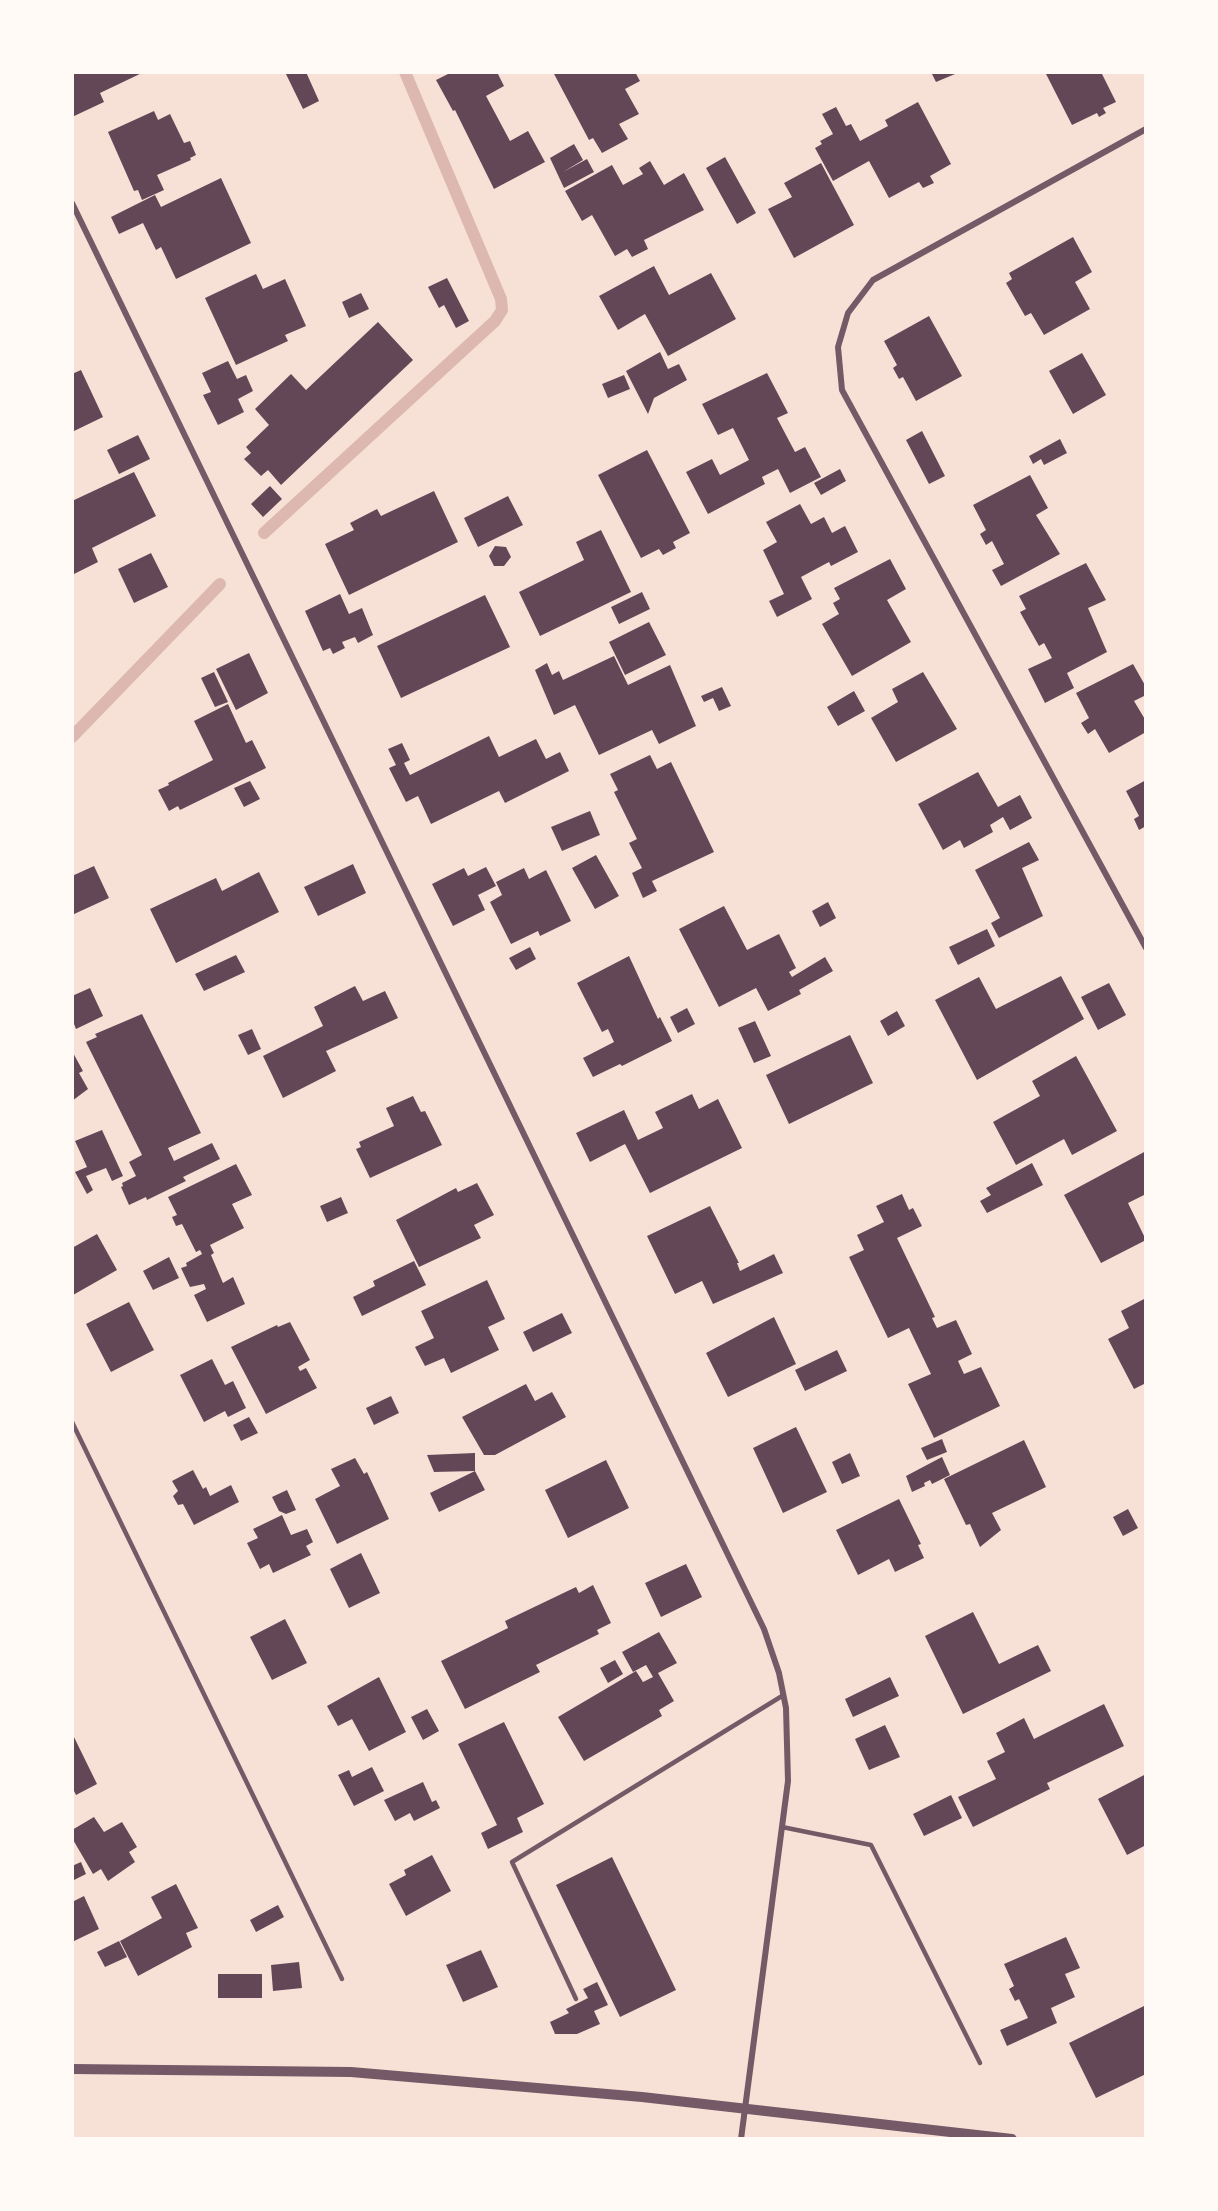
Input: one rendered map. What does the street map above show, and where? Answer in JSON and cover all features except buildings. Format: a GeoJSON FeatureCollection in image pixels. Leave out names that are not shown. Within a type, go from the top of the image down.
{"type":"FeatureCollection","features":[{"type":"Feature","properties":{"kind":"street"},"geometry":{"type":"LineString","coordinates":[[1146,129],[873,280],[848,313],[838,347],[842,390],[1146,948]]}},
{"type":"Feature","properties":{"kind":"street"},"geometry":{"type":"LineString","coordinates":[[72,203],[764,1629],[779,1673],[786,1708],[788,1781],[741,2139]]}},
{"type":"Feature","properties":{"kind":"street"},"geometry":{"type":"LineString","coordinates":[[72,2069],[351,2072],[744,2108],[1012,2139]]}},
{"type":"Feature","properties":{"kind":"lane"},"geometry":{"type":"LineString","coordinates":[[72,1422],[342,1980]]}},
{"type":"Feature","properties":{"kind":"lane"},"geometry":{"type":"LineString","coordinates":[[576,1999],[512,1862],[782,1696]]}},
{"type":"Feature","properties":{"kind":"lane"},"geometry":{"type":"LineString","coordinates":[[782,1827],[871,1845],[980,2063]]}},
{"type":"Feature","properties":{"kind":"waterway"},"geometry":{"type":"LineString","coordinates":[[264,533],[495,321],[502,310],[501,299],[405,72]]}},
{"type":"Feature","properties":{"kind":"waterway"},"geometry":{"type":"LineString","coordinates":[[72,737],[220,584]]}}]}
